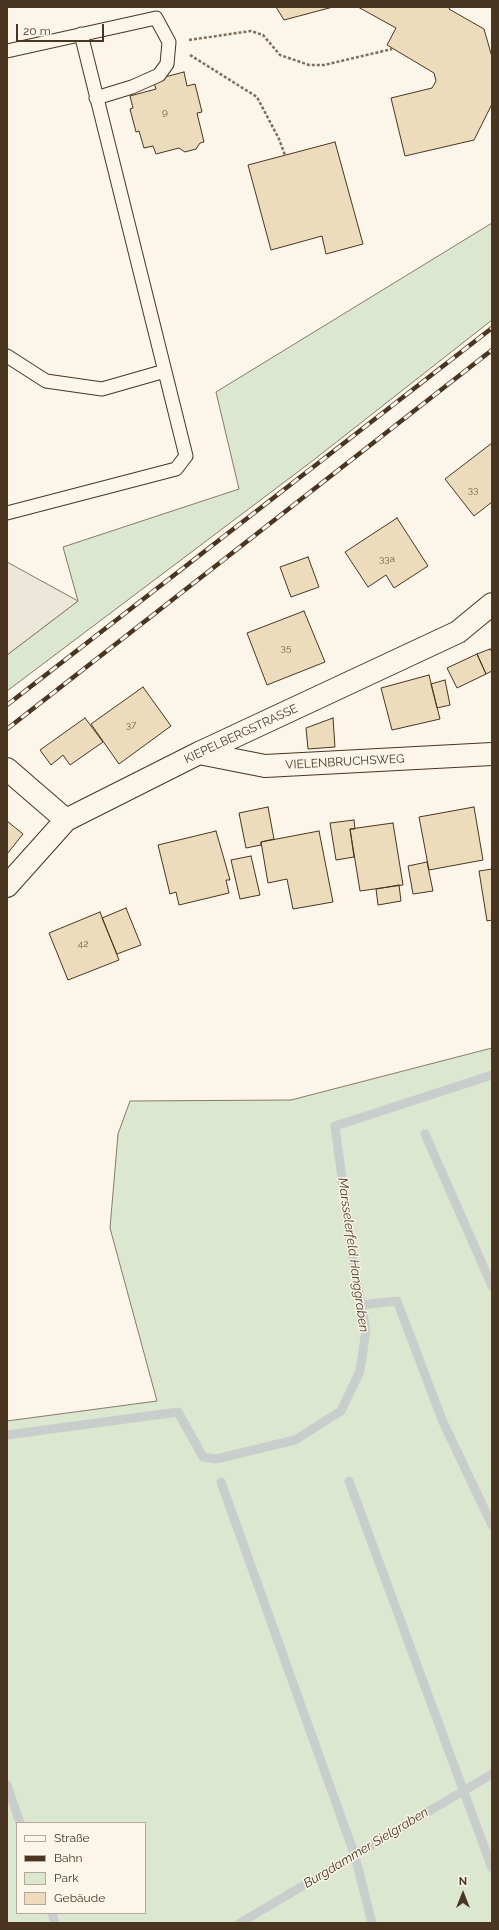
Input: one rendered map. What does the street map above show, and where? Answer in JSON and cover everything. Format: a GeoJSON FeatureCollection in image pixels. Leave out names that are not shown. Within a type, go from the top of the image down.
{"type":"FeatureCollection","features":[{"type":"Feature","properties":{"kind":"street","name":"KIEPELBERGSTRASSE"},"geometry":{"type":"LineString","coordinates":[[7,886],[66,820],[199,753],[458,632],[492,604]]}},
{"type":"Feature","properties":{"kind":"street","name":"VIELENBRUCHSWEG"},"geometry":{"type":"LineString","coordinates":[[199,753],[265,766],[492,754]]}},
{"type":"Feature","properties":{"kind":"street"},"geometry":{"type":"LineString","coordinates":[[7,769],[66,820]]}},
{"type":"Feature","properties":{"kind":"lane"},"geometry":{"type":"LineString","coordinates":[[7,51],[156,18],[169,42],[167,64],[159,75],[132,87],[96,98]]}},
{"type":"Feature","properties":{"kind":"lane"},"geometry":{"type":"LineString","coordinates":[[7,514],[176,469],[186,456],[81,34]]}},
{"type":"Feature","properties":{"kind":"lane"},"geometry":{"type":"LineString","coordinates":[[7,356],[46,381],[102,389],[165,371]]}},
{"type":"Feature","properties":{"kind":"path"},"geometry":{"type":"LineString","coordinates":[[169,42],[208,38],[251,31],[263,35],[280,55],[309,65],[324,65],[392,49]]}},
{"type":"Feature","properties":{"kind":"path"},"geometry":{"type":"LineString","coordinates":[[169,42],[257,97],[279,139],[285,155]]}},
{"type":"Feature","properties":{"kind":"green space"},"geometry":{"type":"Polygon","coordinates":[[[492,223],[492,320],[311,462],[7,691],[7,655],[78,601],[63,547],[239,489],[216,392],[492,223]]]}},
{"type":"Feature","properties":{"kind":"green space"},"geometry":{"type":"Polygon","coordinates":[[[492,1048],[492,1923],[7,1923],[7,1421],[157,1401],[110,1228],[118,1134],[130,1101],[291,1100],[492,1048]]]}},
{"type":"Feature","properties":{"kind":"shaded area"},"geometry":{"type":"Polygon","coordinates":[[[7,562],[78,601],[7,655],[7,562]]]}},
{"type":"Feature","properties":{"kind":"building"},"geometry":{"type":"Polygon","coordinates":[[[276,7],[333,7],[284,20],[276,7]]]}},
{"type":"Feature","properties":{"kind":"building"},"geometry":{"type":"Polygon","coordinates":[[[358,7],[450,7],[449,9],[484,29],[492,57],[492,104],[474,140],[405,156],[391,98],[432,88],[436,81],[434,73],[387,45],[396,28],[358,7]]]}},
{"type":"Feature","properties":{"kind":"building"},"geometry":{"type":"Polygon","coordinates":[[[184,72],[187,86],[195,84],[202,112],[197,113],[204,142],[200,143],[196,149],[185,152],[179,148],[156,154],[153,146],[144,148],[139,131],[136,132],[130,109],[133,108],[130,96],[156,89],[153,80],[184,72]]]}},
{"type":"Feature","properties":{"kind":"building"},"geometry":{"type":"Polygon","coordinates":[[[335,142],[363,244],[326,254],[322,236],[271,250],[248,165],[335,142]]]}},
{"type":"Feature","properties":{"kind":"building"},"geometry":{"type":"Polygon","coordinates":[[[492,443],[492,502],[474,516],[445,479],[492,443]]]}},
{"type":"Feature","properties":{"kind":"building"},"geometry":{"type":"Polygon","coordinates":[[[397,518],[428,566],[394,588],[386,575],[368,587],[345,552],[397,518]]]}},
{"type":"Feature","properties":{"kind":"building"},"geometry":{"type":"Polygon","coordinates":[[[308,557],[319,587],[291,597],[280,567],[308,557]]]}},
{"type":"Feature","properties":{"kind":"building"},"geometry":{"type":"Polygon","coordinates":[[[304,611],[325,662],[267,685],[247,633],[304,611]]]}},
{"type":"Feature","properties":{"kind":"building"},"geometry":{"type":"Polygon","coordinates":[[[490,649],[492,652],[492,671],[486,674],[477,654],[490,649]]]}},
{"type":"Feature","properties":{"kind":"building"},"geometry":{"type":"Polygon","coordinates":[[[477,654],[486,674],[457,688],[447,668],[477,654]]]}},
{"type":"Feature","properties":{"kind":"building"},"geometry":{"type":"Polygon","coordinates":[[[429,675],[440,719],[392,730],[381,688],[429,675]]]}},
{"type":"Feature","properties":{"kind":"building"},"geometry":{"type":"Polygon","coordinates":[[[445,680],[450,705],[437,708],[431,684],[445,680]]]}},
{"type":"Feature","properties":{"kind":"building"},"geometry":{"type":"Polygon","coordinates":[[[143,687],[171,726],[119,764],[91,724],[143,687]]]}},
{"type":"Feature","properties":{"kind":"building"},"geometry":{"type":"Polygon","coordinates":[[[85,718],[103,742],[70,765],[63,755],[51,765],[40,750],[85,718]]]}},
{"type":"Feature","properties":{"kind":"building"},"geometry":{"type":"Polygon","coordinates":[[[333,718],[335,747],[308,749],[306,728],[333,718]]]}},
{"type":"Feature","properties":{"kind":"building"},"geometry":{"type":"Polygon","coordinates":[[[268,807],[274,839],[261,842],[261,845],[246,848],[239,813],[268,807]]]}},
{"type":"Feature","properties":{"kind":"building"},"geometry":{"type":"Polygon","coordinates":[[[474,807],[483,860],[429,870],[419,817],[474,807]]]}},
{"type":"Feature","properties":{"kind":"building"},"geometry":{"type":"Polygon","coordinates":[[[354,820],[355,829],[350,829],[354,857],[336,860],[330,823],[354,820]]]}},
{"type":"Feature","properties":{"kind":"building"},"geometry":{"type":"Polygon","coordinates":[[[7,821],[23,834],[7,854],[7,821]]]}},
{"type":"Feature","properties":{"kind":"building"},"geometry":{"type":"Polygon","coordinates":[[[393,823],[403,885],[360,891],[350,829],[393,823]]]}},
{"type":"Feature","properties":{"kind":"building"},"geometry":{"type":"Polygon","coordinates":[[[216,831],[230,880],[226,880],[229,893],[179,905],[176,892],[170,894],[158,845],[216,831]]]}},
{"type":"Feature","properties":{"kind":"building"},"geometry":{"type":"Polygon","coordinates":[[[319,831],[333,902],[293,909],[287,879],[268,883],[261,842],[319,831]]]}},
{"type":"Feature","properties":{"kind":"building"},"geometry":{"type":"Polygon","coordinates":[[[251,856],[260,895],[240,899],[231,860],[251,856]]]}},
{"type":"Feature","properties":{"kind":"building"},"geometry":{"type":"Polygon","coordinates":[[[427,862],[433,891],[413,894],[408,866],[427,862]]]}},
{"type":"Feature","properties":{"kind":"building"},"geometry":{"type":"Polygon","coordinates":[[[492,869],[492,920],[487,921],[479,871],[492,869]]]}},
{"type":"Feature","properties":{"kind":"building"},"geometry":{"type":"Polygon","coordinates":[[[399,885],[401,901],[378,905],[376,889],[399,885]]]}},
{"type":"Feature","properties":{"kind":"building"},"geometry":{"type":"Polygon","coordinates":[[[126,908],[141,945],[117,954],[102,918],[126,908]]]}},
{"type":"Feature","properties":{"kind":"building"},"geometry":{"type":"Polygon","coordinates":[[[100,912],[119,960],[68,980],[49,933],[100,912]]]}},
{"type":"Feature","properties":{"kind":"waterway","name":"Marsselerfeld Hanggraben"},"geometry":{"type":"LineString","coordinates":[[7,1435],[178,1412],[203,1457],[216,1459],[295,1440],[341,1411],[360,1371],[366,1330],[353,1261],[335,1126],[492,1075]]}},
{"type":"Feature","properties":{"kind":"waterway"},"geometry":{"type":"LineString","coordinates":[[425,1134],[492,1286]]}},
{"type":"Feature","properties":{"kind":"waterway"},"geometry":{"type":"LineString","coordinates":[[361,1305],[397,1301],[443,1422],[492,1525]]}},
{"type":"Feature","properties":{"kind":"waterway"},"geometry":{"type":"LineString","coordinates":[[349,1481],[492,1868]]}},
{"type":"Feature","properties":{"kind":"waterway"},"geometry":{"type":"LineString","coordinates":[[221,1482],[355,1856],[372,1923]]}},
{"type":"Feature","properties":{"kind":"waterway","name":"Burgdammer Sielgraben"},"geometry":{"type":"LineString","coordinates":[[240,1923],[492,1774]]}},
{"type":"Feature","properties":{"kind":"waterway"},"geometry":{"type":"LineString","coordinates":[[7,1785],[20,1822]]}},
{"type":"Feature","properties":{"kind":"waterway"},"geometry":{"type":"LineString","coordinates":[[52,1914],[55,1923]]}},
{"type":"Feature","properties":{"kind":"railway"},"geometry":{"type":"LineString","coordinates":[[7,705],[492,328]]}},
{"type":"Feature","properties":{"kind":"railway"},"geometry":{"type":"LineString","coordinates":[[7,729],[492,350]]}}]}
